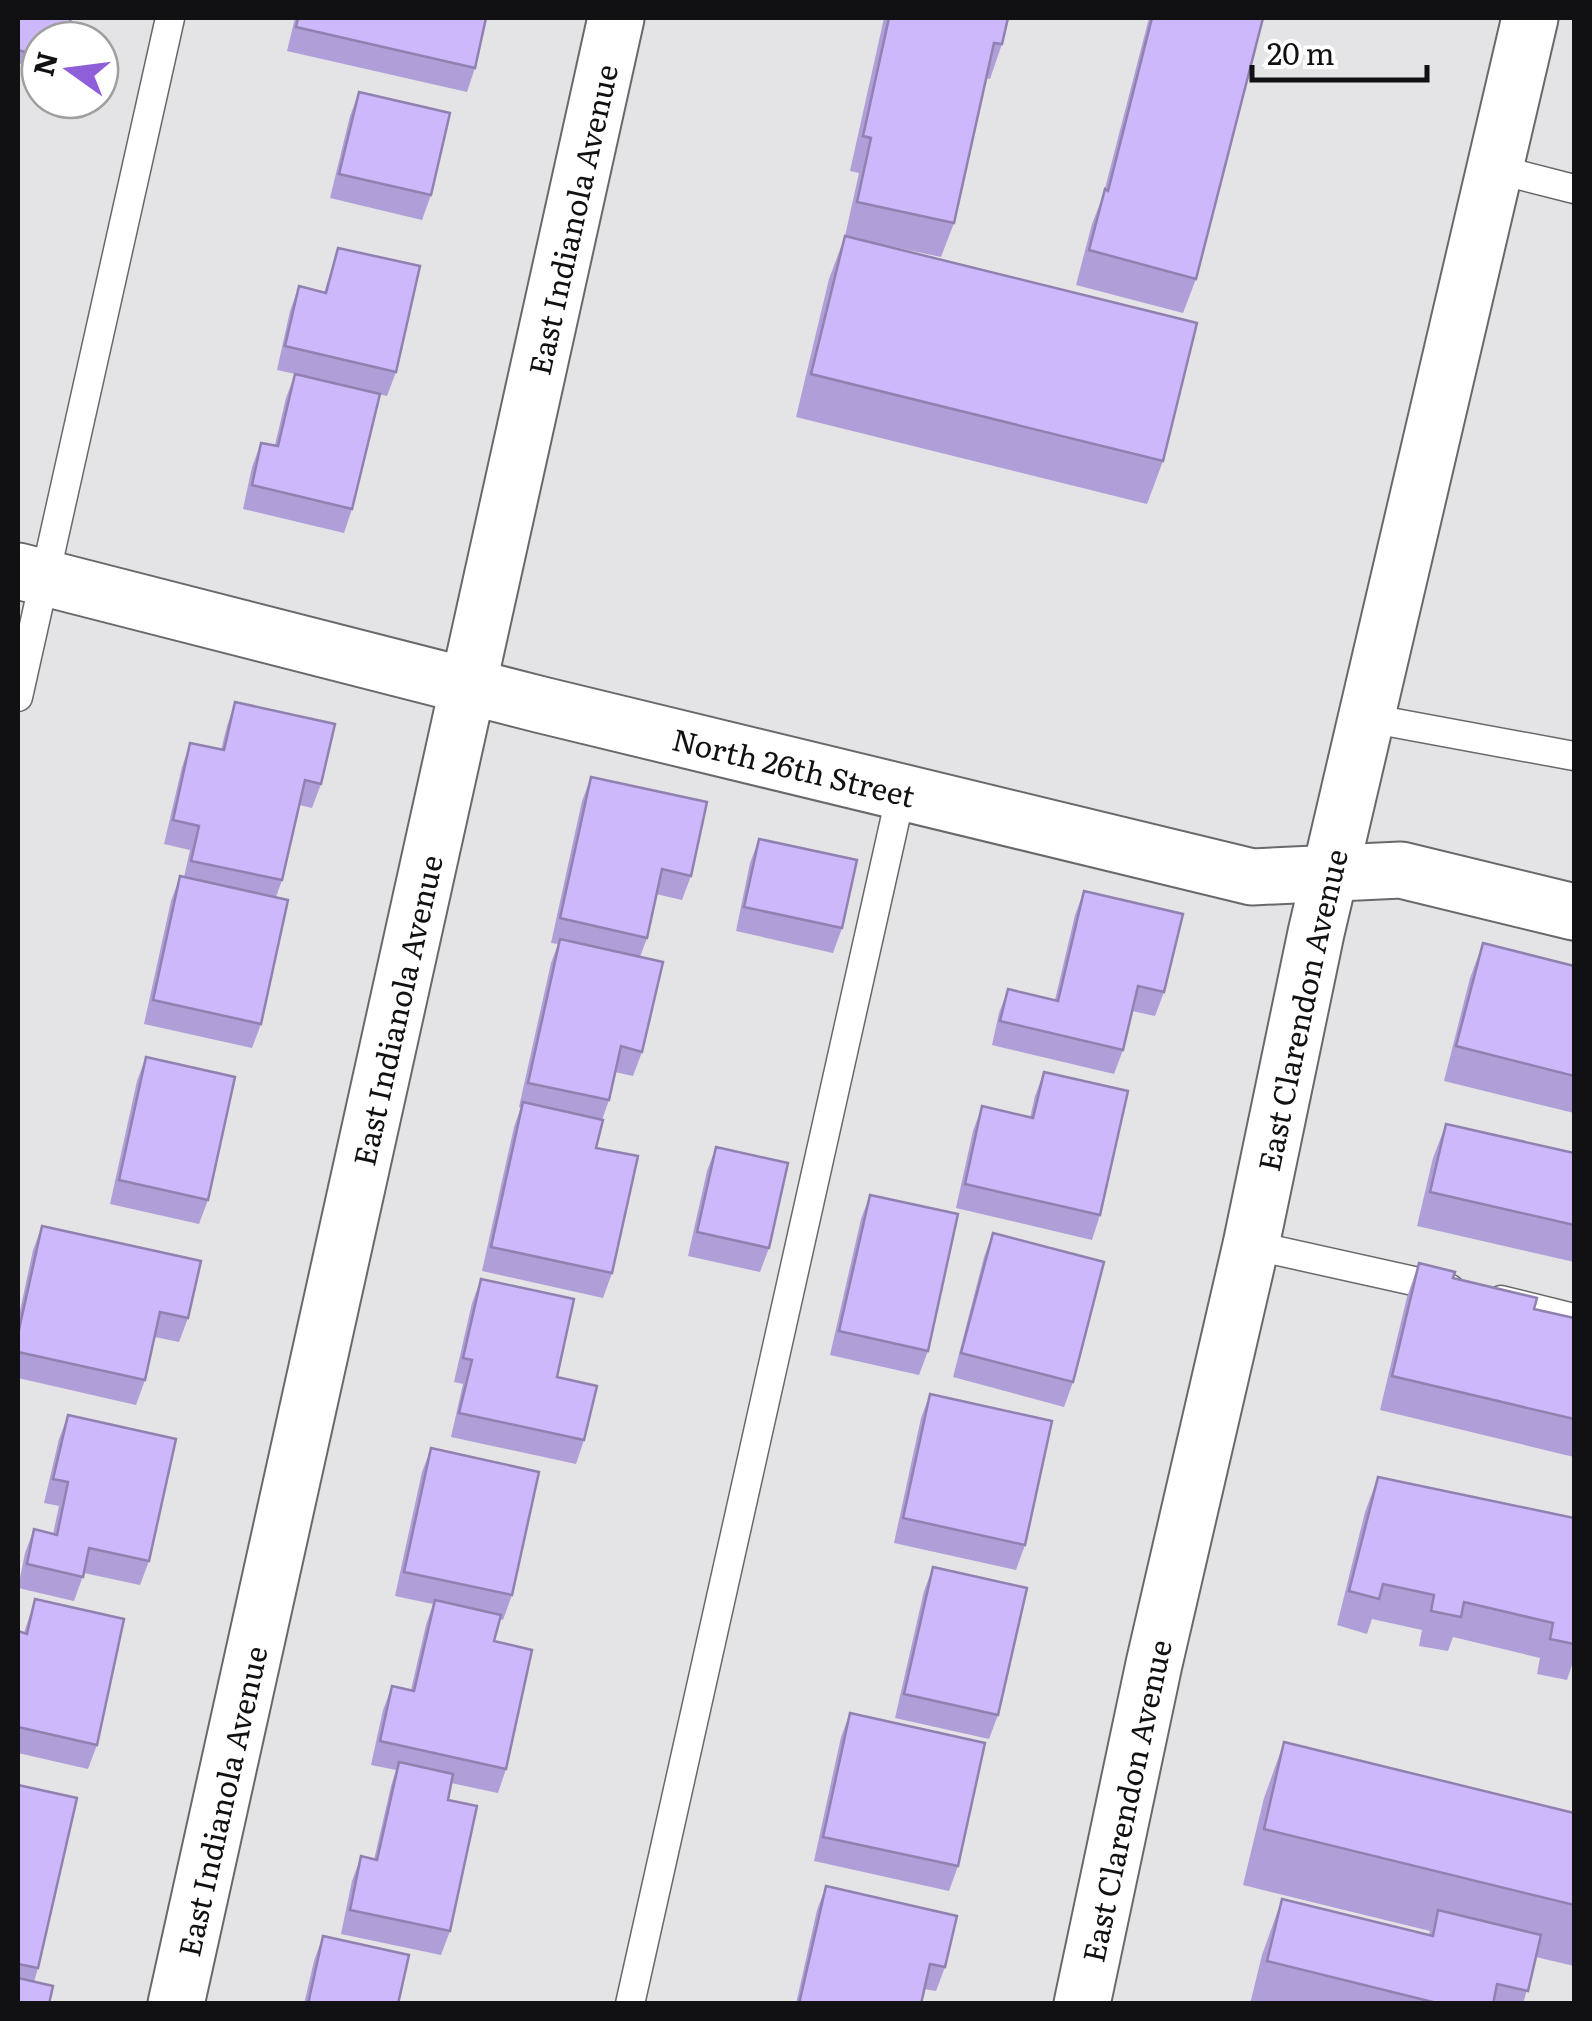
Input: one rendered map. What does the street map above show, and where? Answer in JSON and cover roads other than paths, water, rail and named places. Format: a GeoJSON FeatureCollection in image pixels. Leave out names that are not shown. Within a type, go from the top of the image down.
{"type":"FeatureCollection","features":[{"type":"Feature","properties":{"kind":"street","name":"East Indianola Avenue"},"geometry":{"type":"LineString","coordinates":[[176,2004],[616,18]]}},
{"type":"Feature","properties":{"kind":"street","name":"East Clarendon Avenue"},"geometry":{"type":"LineString","coordinates":[[1082,2004],[1331,871],[1530,18]]}},
{"type":"Feature","properties":{"kind":"street","name":"North 26th Street"},"geometry":{"type":"LineString","coordinates":[[31,574],[469,687],[1252,876],[1401,870],[1574,912]]}},
{"type":"Feature","properties":{"kind":"lane"},"geometry":{"type":"LineString","coordinates":[[18,697],[31,574],[170,18]]}},
{"type":"Feature","properties":{"kind":"lane"},"geometry":{"type":"LineString","coordinates":[[1496,169],[1574,189]]}},
{"type":"Feature","properties":{"kind":"lane"},"geometry":{"type":"LineString","coordinates":[[1368,718],[1574,756]]}},
{"type":"Feature","properties":{"kind":"lane"},"geometry":{"type":"LineString","coordinates":[[630,2004],[900,793]]}},
{"type":"Feature","properties":{"kind":"lane"},"geometry":{"type":"LineString","coordinates":[[1251,1245],[1574,1318]]}}]}
